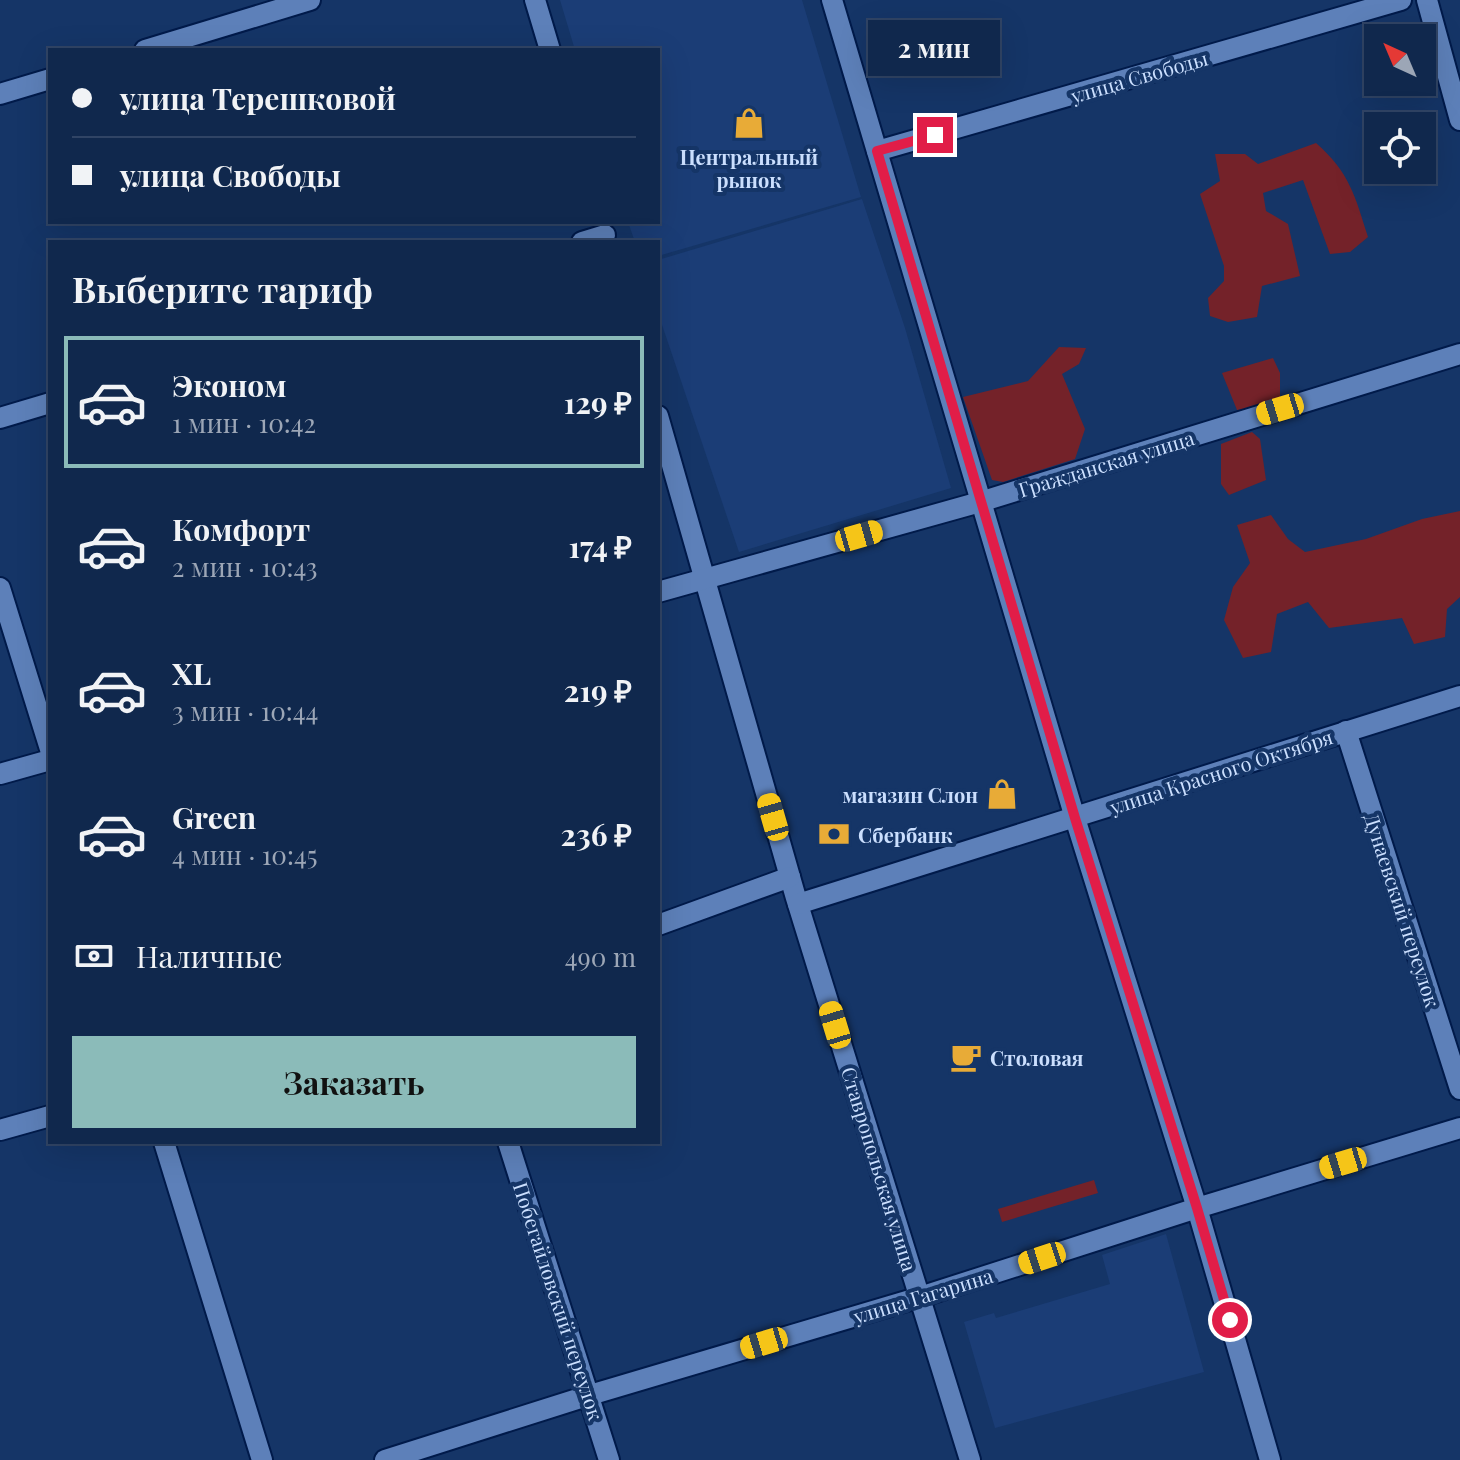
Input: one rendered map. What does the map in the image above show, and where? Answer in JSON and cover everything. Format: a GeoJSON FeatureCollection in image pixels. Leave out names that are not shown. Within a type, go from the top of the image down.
{"type":"FeatureCollection","features":[{"type":"Feature","properties":{"kind":"street"},"geometry":{"type":"LineString","coordinates":[[152,48],[310,0]]}},
{"type":"Feature","properties":{"kind":"street"},"geometry":{"type":"LineString","coordinates":[[535,0],[549,48]]}},
{"type":"Feature","properties":{"kind":"street"},"geometry":{"type":"LineString","coordinates":[[832,0],[980,502],[1197,1208],[1270,1460]]}},
{"type":"Feature","properties":{"kind":"street","name":"улица Свободы"},"geometry":{"type":"LineString","coordinates":[[877,151],[1401,0]]}},
{"type":"Feature","properties":{"kind":"street"},"geometry":{"type":"LineString","coordinates":[[1427,0],[1460,120]]}},
{"type":"Feature","properties":{"kind":"street"},"geometry":{"type":"LineString","coordinates":[[0,94],[48,80]]}},
{"type":"Feature","properties":{"kind":"street","name":"Гражданская улица"},"geometry":{"type":"LineString","coordinates":[[660,591],[980,502],[1460,354]]}},
{"type":"Feature","properties":{"kind":"street"},"geometry":{"type":"LineString","coordinates":[[0,418],[48,404]]}},
{"type":"Feature","properties":{"kind":"street","name":"Ставропольская улица"},"geometry":{"type":"LineString","coordinates":[[660,423],[798,904],[970,1460]]}},
{"type":"Feature","properties":{"kind":"street"},"geometry":{"type":"LineString","coordinates":[[0,588],[48,743]]}},
{"type":"Feature","properties":{"kind":"street","name":"улица Красного Октября"},"geometry":{"type":"LineString","coordinates":[[798,904],[1460,696]]}},
{"type":"Feature","properties":{"kind":"street","name":"Дунаевский переулок"},"geometry":{"type":"LineString","coordinates":[[1346,731],[1460,1089]]}},
{"type":"Feature","properties":{"kind":"street"},"geometry":{"type":"LineString","coordinates":[[0,774],[48,761]]}},
{"type":"Feature","properties":{"kind":"street"},"geometry":{"type":"LineString","coordinates":[[660,924],[790,877]]}},
{"type":"Feature","properties":{"kind":"street"},"geometry":{"type":"LineString","coordinates":[[0,1130],[48,1117]]}},
{"type":"Feature","properties":{"kind":"street","name":"улица Гагарина"},"geometry":{"type":"LineString","coordinates":[[385,1460],[1460,1128]]}},
{"type":"Feature","properties":{"kind":"street"},"geometry":{"type":"LineString","coordinates":[[165,1144],[262,1460]]}},
{"type":"Feature","properties":{"kind":"street","name":"Побегайловский переулок"},"geometry":{"type":"LineString","coordinates":[[509,1144],[609,1460]]}},
{"type":"Feature","properties":{"kind":"shaded area","name":"Центральный рынок"},"geometry":{"type":"Polygon","coordinates":[[[560,0],[802,0],[861,197],[660,255],[660,240],[634,240],[629,224],[660,224],[660,48],[574,48],[560,0]]]}},
{"type":"Feature","properties":{"kind":"shaded area"},"geometry":{"type":"Polygon","coordinates":[[[1316,143],[1344,175],[1368,237],[1350,252],[1330,254],[1303,180],[1263,193],[1266,211],[1288,224],[1300,276],[1262,286],[1257,317],[1228,322],[1210,316],[1208,298],[1224,281],[1224,266],[1200,194],[1220,181],[1215,154],[1245,154],[1258,164],[1316,143]]]}},
{"type":"Feature","properties":{"kind":"shaded area"},"geometry":{"type":"Polygon","coordinates":[[[862,199],[905,328],[951,488],[739,552],[660,319],[660,259],[862,199]]]}},
{"type":"Feature","properties":{"kind":"shaded area"},"geometry":{"type":"Polygon","coordinates":[[[1059,347],[1086,348],[1079,364],[1062,374],[1085,429],[1075,459],[1003,482],[992,480],[963,397],[1028,381],[1059,347]]]}},
{"type":"Feature","properties":{"kind":"shaded area"},"geometry":{"type":"Polygon","coordinates":[[[1273,358],[1280,373],[1280,398],[1263,407],[1237,410],[1222,373],[1273,358]]]}},
{"type":"Feature","properties":{"kind":"shaded area"},"geometry":{"type":"Polygon","coordinates":[[[1252,432],[1260,439],[1266,480],[1229,495],[1221,484],[1221,444],[1252,432]]]}},
{"type":"Feature","properties":{"kind":"shaded area"},"geometry":{"type":"Polygon","coordinates":[[[1460,511],[1460,597],[1447,609],[1445,637],[1414,644],[1402,618],[1329,628],[1308,602],[1277,614],[1271,652],[1243,658],[1224,620],[1233,587],[1250,563],[1237,525],[1271,515],[1288,539],[1305,552],[1366,539],[1422,519],[1460,511]]]}},
{"type":"Feature","properties":{"kind":"shaded area"},"geometry":{"type":"Polygon","coordinates":[[[1094,1180],[1098,1193],[1002,1222],[998,1209],[1094,1180]]]}},
{"type":"Feature","properties":{"kind":"shaded area"},"geometry":{"type":"Polygon","coordinates":[[[1166,1234],[1204,1372],[995,1428],[964,1322],[994,1313],[996,1318],[1110,1284],[1102,1255],[1166,1234]]]}},
{"type":"Feature","properties":{"kind":"place","name":"Центральный рынок"},"geometry":{"type":"Point","coordinates":[749,123]}},
{"type":"Feature","properties":{"kind":"place","name":"магазин Слон"},"geometry":{"type":"Point","coordinates":[1002,794]}},
{"type":"Feature","properties":{"kind":"place","name":"Сбербанк"},"geometry":{"type":"Point","coordinates":[834,834]}},
{"type":"Feature","properties":{"kind":"place","name":"Столовая"},"geometry":{"type":"Point","coordinates":[966,1057]}},
{"type":"Feature","properties":{"kind":"route"},"geometry":{"type":"LineString","coordinates":[[935,135],[877,151],[1075,818],[1230,1320]]}}]}
